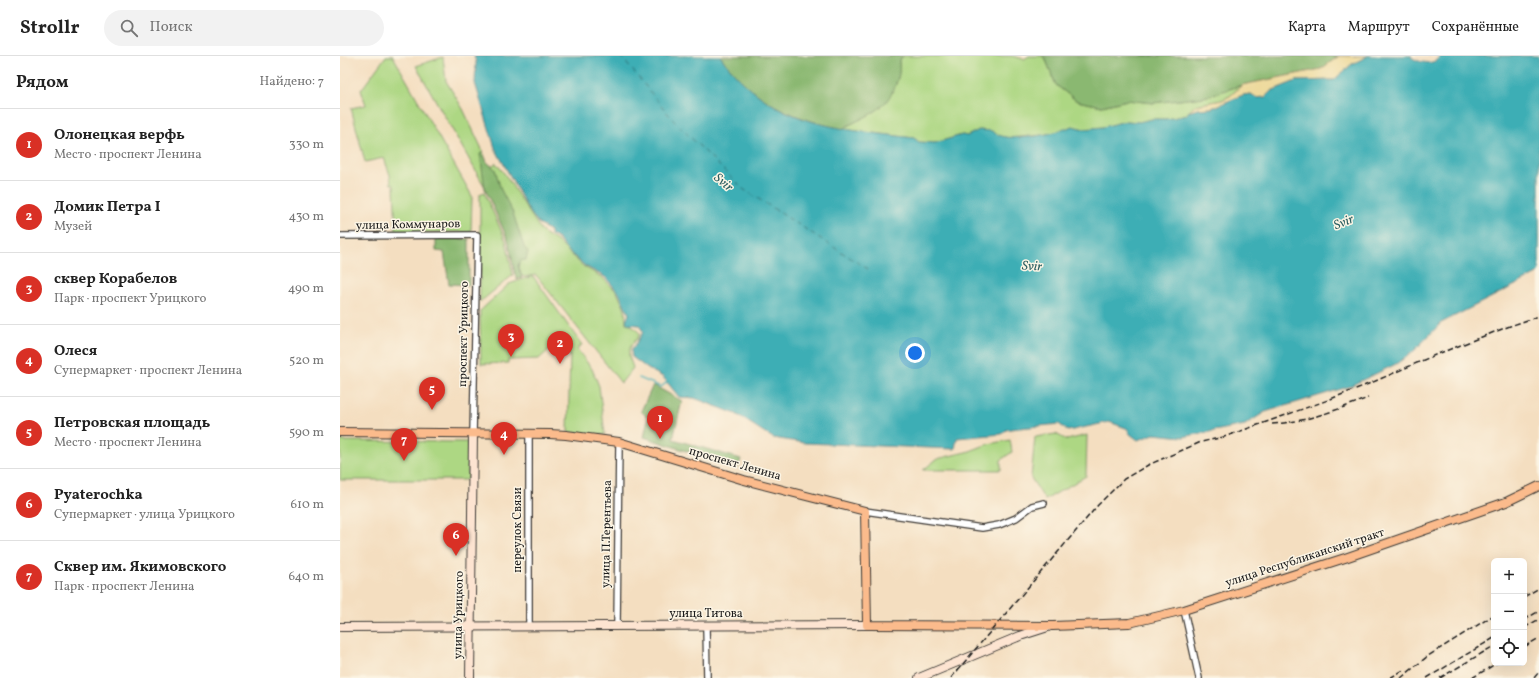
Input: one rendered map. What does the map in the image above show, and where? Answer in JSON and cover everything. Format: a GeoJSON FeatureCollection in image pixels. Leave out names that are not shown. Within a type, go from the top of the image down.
{"type":"FeatureCollection","features":[{"type":"Feature","properties":{"kind":"main road","name":"проспект Ленина"},"geometry":{"type":"LineString","coordinates":[[340,432],[566,435],[619,442],[751,482],[865,511]]}},
{"type":"Feature","properties":{"kind":"main road","name":"улица Республиканский тракт"},"geometry":{"type":"LineString","coordinates":[[1073,625],[1129,623],[1184,610],[1345,558],[1506,502],[1539,486]]}},
{"type":"Feature","properties":{"kind":"main road"},"geometry":{"type":"LineString","coordinates":[[865,511],[867,625]]}},
{"type":"Feature","properties":{"kind":"main road","name":"улица Титова"},"geometry":{"type":"LineString","coordinates":[[867,625],[1073,625]]}},
{"type":"Feature","properties":{"kind":"street","name":"улица Коммунаров"},"geometry":{"type":"LineString","coordinates":[[340,236],[476,235]]}},
{"type":"Feature","properties":{"kind":"street","name":"проспект Урицкого"},"geometry":{"type":"LineString","coordinates":[[473,433],[476,235]]}},
{"type":"Feature","properties":{"kind":"street","name":"улица Урицкого"},"geometry":{"type":"LineString","coordinates":[[470,678],[473,433]]}},
{"type":"Feature","properties":{"kind":"street","name":"переулок Связи"},"geometry":{"type":"LineString","coordinates":[[529,434],[529,626]]}},
{"type":"Feature","properties":{"kind":"street","name":"улица П.Терентьева"},"geometry":{"type":"LineString","coordinates":[[618,626],[619,442]]}},
{"type":"Feature","properties":{"kind":"street","name":"проспект Ленина"},"geometry":{"type":"LineString","coordinates":[[865,511],[982,528],[999,525],[1016,518],[1032,506],[1044,503]]}},
{"type":"Feature","properties":{"kind":"street"},"geometry":{"type":"LineString","coordinates":[[1184,610],[1199,678]]}},
{"type":"Feature","properties":{"kind":"street","name":"улица Титова"},"geometry":{"type":"LineString","coordinates":[[340,627],[706,627],[867,625]]}},
{"type":"Feature","properties":{"kind":"street"},"geometry":{"type":"LineString","coordinates":[[919,678],[1020,636],[1053,626]]}},
{"type":"Feature","properties":{"kind":"street"},"geometry":{"type":"LineString","coordinates":[[706,627],[707,678]]}},
{"type":"Feature","properties":{"kind":"green space"},"geometry":{"type":"Polygon","coordinates":[[[386,56],[393,56],[472,196],[471,232],[396,233],[394,185],[391,184],[390,175],[384,158],[365,162],[351,108],[366,105],[361,90],[386,56]]]}},
{"type":"Feature","properties":{"kind":"green space"},"geometry":{"type":"Polygon","coordinates":[[[720,56],[903,56],[899,61],[897,81],[885,103],[879,109],[842,129],[805,119],[774,105],[759,96],[746,85],[720,56]]]}},
{"type":"Feature","properties":{"kind":"green space"},"geometry":{"type":"Polygon","coordinates":[[[903,56],[1012,56],[1024,59],[1029,56],[1042,56],[1046,60],[1056,85],[1077,101],[1102,106],[1127,100],[1153,103],[1204,97],[1242,85],[1230,96],[1222,100],[1196,105],[1187,115],[1139,122],[1126,121],[1103,127],[1084,129],[1072,126],[1063,130],[1042,135],[1007,138],[979,130],[967,136],[962,135],[935,143],[919,142],[914,138],[842,129],[861,118],[889,97],[896,85],[899,60],[903,56]]]}},
{"type":"Feature","properties":{"kind":"green space"},"geometry":{"type":"Polygon","coordinates":[[[1042,56],[1339,56],[1321,69],[1242,85],[1204,97],[1153,103],[1127,100],[1102,106],[1077,101],[1056,85],[1046,60],[1042,56]]]}},
{"type":"Feature","properties":{"kind":"green space"},"geometry":{"type":"Polygon","coordinates":[[[443,57],[446,81],[463,109],[481,147],[491,175],[486,189],[416,66],[443,57]]]}},
{"type":"Feature","properties":{"kind":"green space"},"geometry":{"type":"Polygon","coordinates":[[[483,152],[487,162],[495,169],[501,190],[513,213],[524,247],[528,252],[526,260],[522,260],[518,265],[522,278],[517,279],[515,275],[508,240],[485,189],[480,154],[483,152]]]}},
{"type":"Feature","properties":{"kind":"green space"},"geometry":{"type":"Polygon","coordinates":[[[496,163],[542,232],[557,241],[583,266],[603,278],[617,292],[625,309],[626,323],[638,331],[639,335],[630,347],[629,352],[633,368],[621,383],[536,275],[524,277],[521,275],[490,167],[496,163]]]}},
{"type":"Feature","properties":{"kind":"green space"},"geometry":{"type":"Polygon","coordinates":[[[484,192],[506,241],[513,275],[480,302],[480,194],[484,192]]]}},
{"type":"Feature","properties":{"kind":"green space"},"geometry":{"type":"Polygon","coordinates":[[[436,238],[469,239],[469,285],[449,284],[444,252],[436,251],[436,238]]]}},
{"type":"Feature","properties":{"kind":"green space"},"geometry":{"type":"Polygon","coordinates":[[[533,276],[582,345],[577,349],[592,369],[599,386],[605,435],[568,432],[570,355],[556,343],[539,359],[508,360],[508,363],[481,364],[480,311],[509,284],[533,276]]]}},
{"type":"Feature","properties":{"kind":"green space"},"geometry":{"type":"Polygon","coordinates":[[[653,385],[682,401],[673,439],[741,459],[738,468],[644,437],[648,418],[641,411],[653,385]]]}},
{"type":"Feature","properties":{"kind":"green space"},"geometry":{"type":"Polygon","coordinates":[[[1056,434],[1067,440],[1087,435],[1086,476],[1045,500],[1031,478],[1035,437],[1056,434]]]}},
{"type":"Feature","properties":{"kind":"green space"},"geometry":{"type":"Polygon","coordinates":[[[1010,440],[1012,452],[1001,460],[1001,470],[923,470],[937,459],[970,451],[988,444],[1010,440]]]}},
{"type":"Feature","properties":{"kind":"green space"},"geometry":{"type":"Polygon","coordinates":[[[340,441],[468,442],[468,480],[340,480],[340,441]]]}},
{"type":"Feature","properties":{"kind":"sand"},"geometry":{"type":"Polygon","coordinates":[[[1339,56],[1370,56],[1352,64],[1334,80],[1296,81],[1271,91],[1265,97],[1257,98],[1251,94],[1243,95],[1212,108],[1198,109],[1188,112],[1196,105],[1222,100],[1230,96],[1242,85],[1321,69],[1339,56]]]}},
{"type":"Feature","properties":{"kind":"water","name":"Svir"},"geometry":{"type":"Polygon","coordinates":[[[474,56],[720,56],[740,79],[761,97],[784,111],[807,120],[831,126],[857,131],[914,138],[919,142],[935,143],[962,135],[967,136],[979,130],[992,131],[999,135],[1019,138],[1043,135],[1072,126],[1084,129],[1103,127],[1126,121],[1139,122],[1187,115],[1188,112],[1198,109],[1212,108],[1243,95],[1251,94],[1257,98],[1265,97],[1271,91],[1296,81],[1334,80],[1352,64],[1368,56],[1412,56],[1411,57],[1423,62],[1431,62],[1440,56],[1539,56],[1539,273],[1441,323],[1413,352],[1396,364],[1348,387],[1265,412],[1245,425],[1183,437],[1154,434],[1138,440],[1130,434],[1126,428],[1109,422],[1068,431],[1059,424],[1010,429],[1006,430],[1002,434],[957,438],[955,449],[805,443],[773,438],[736,414],[694,398],[679,397],[663,377],[648,369],[632,357],[631,350],[643,332],[639,325],[628,324],[626,321],[629,314],[619,293],[605,277],[585,266],[567,250],[558,239],[551,235],[550,231],[539,224],[529,211],[495,148],[475,83],[476,62],[474,56]]]}},
{"type":"Feature","properties":{"kind":"waterway"},"geometry":{"type":"LineString","coordinates":[[639,378],[661,387],[667,382]]}},
{"type":"Feature","properties":{"kind":"ferry route"},"geometry":{"type":"LineString","coordinates":[[621,56],[674,121],[743,189],[871,271]]}},
{"type":"Feature","properties":{"kind":"railway"},"geometry":{"type":"LineString","coordinates":[[951,678],[1098,505],[1124,479],[1148,465],[1201,442],[1224,437],[1328,400],[1435,355],[1539,316]]}},
{"type":"Feature","properties":{"kind":"railway"},"geometry":{"type":"LineString","coordinates":[[1272,424],[1309,418],[1368,398]]}},
{"type":"Feature","properties":{"kind":"railway"},"geometry":{"type":"LineString","coordinates":[[1527,595],[1539,588]]}},
{"type":"Feature","properties":{"kind":"railway"},"geometry":{"type":"LineString","coordinates":[[1527,618],[1539,611]]}},
{"type":"Feature","properties":{"kind":"railway"},"geometry":{"type":"LineString","coordinates":[[1401,678],[1428,656],[1491,617]]}},
{"type":"Feature","properties":{"kind":"railway"},"geometry":{"type":"LineString","coordinates":[[1527,626],[1539,619]]}},
{"type":"Feature","properties":{"kind":"railway"},"geometry":{"type":"LineString","coordinates":[[1527,645],[1539,638]]}},
{"type":"Feature","properties":{"kind":"railway"},"geometry":{"type":"LineString","coordinates":[[1427,678],[1491,640]]}},
{"type":"Feature","properties":{"kind":"railway"},"geometry":{"type":"LineString","coordinates":[[1440,678],[1491,648]]}},
{"type":"Feature","properties":{"kind":"railway"},"geometry":{"type":"LineString","coordinates":[[1472,678],[1492,666]]}},
{"type":"Feature","properties":{"kind":"railway"},"geometry":{"type":"LineString","coordinates":[[1390,678],[1405,669]]}},
{"type":"Feature","properties":{"kind":"railway"},"geometry":{"type":"LineString","coordinates":[[1534,678],[1539,672]]}},
{"type":"Feature","properties":{"kind":"place","name":"сквер Корабелов"},"geometry":{"type":"Point","coordinates":[511,357]}},
{"type":"Feature","properties":{"kind":"place","name":"Домик Петра I"},"geometry":{"type":"Point","coordinates":[560,364]}},
{"type":"Feature","properties":{"kind":"place","name":"Петровская площадь"},"geometry":{"type":"Point","coordinates":[432,410]}},
{"type":"Feature","properties":{"kind":"place","name":"Олонецкая верфь"},"geometry":{"type":"Point","coordinates":[660,439]}},
{"type":"Feature","properties":{"kind":"place","name":"Олеся"},"geometry":{"type":"Point","coordinates":[504,455]}},
{"type":"Feature","properties":{"kind":"place","name":"Сквер им. Якимовского"},"geometry":{"type":"Point","coordinates":[404,461]}},
{"type":"Feature","properties":{"kind":"place","name":"Pyaterochka"},"geometry":{"type":"Point","coordinates":[456,556]}}]}
